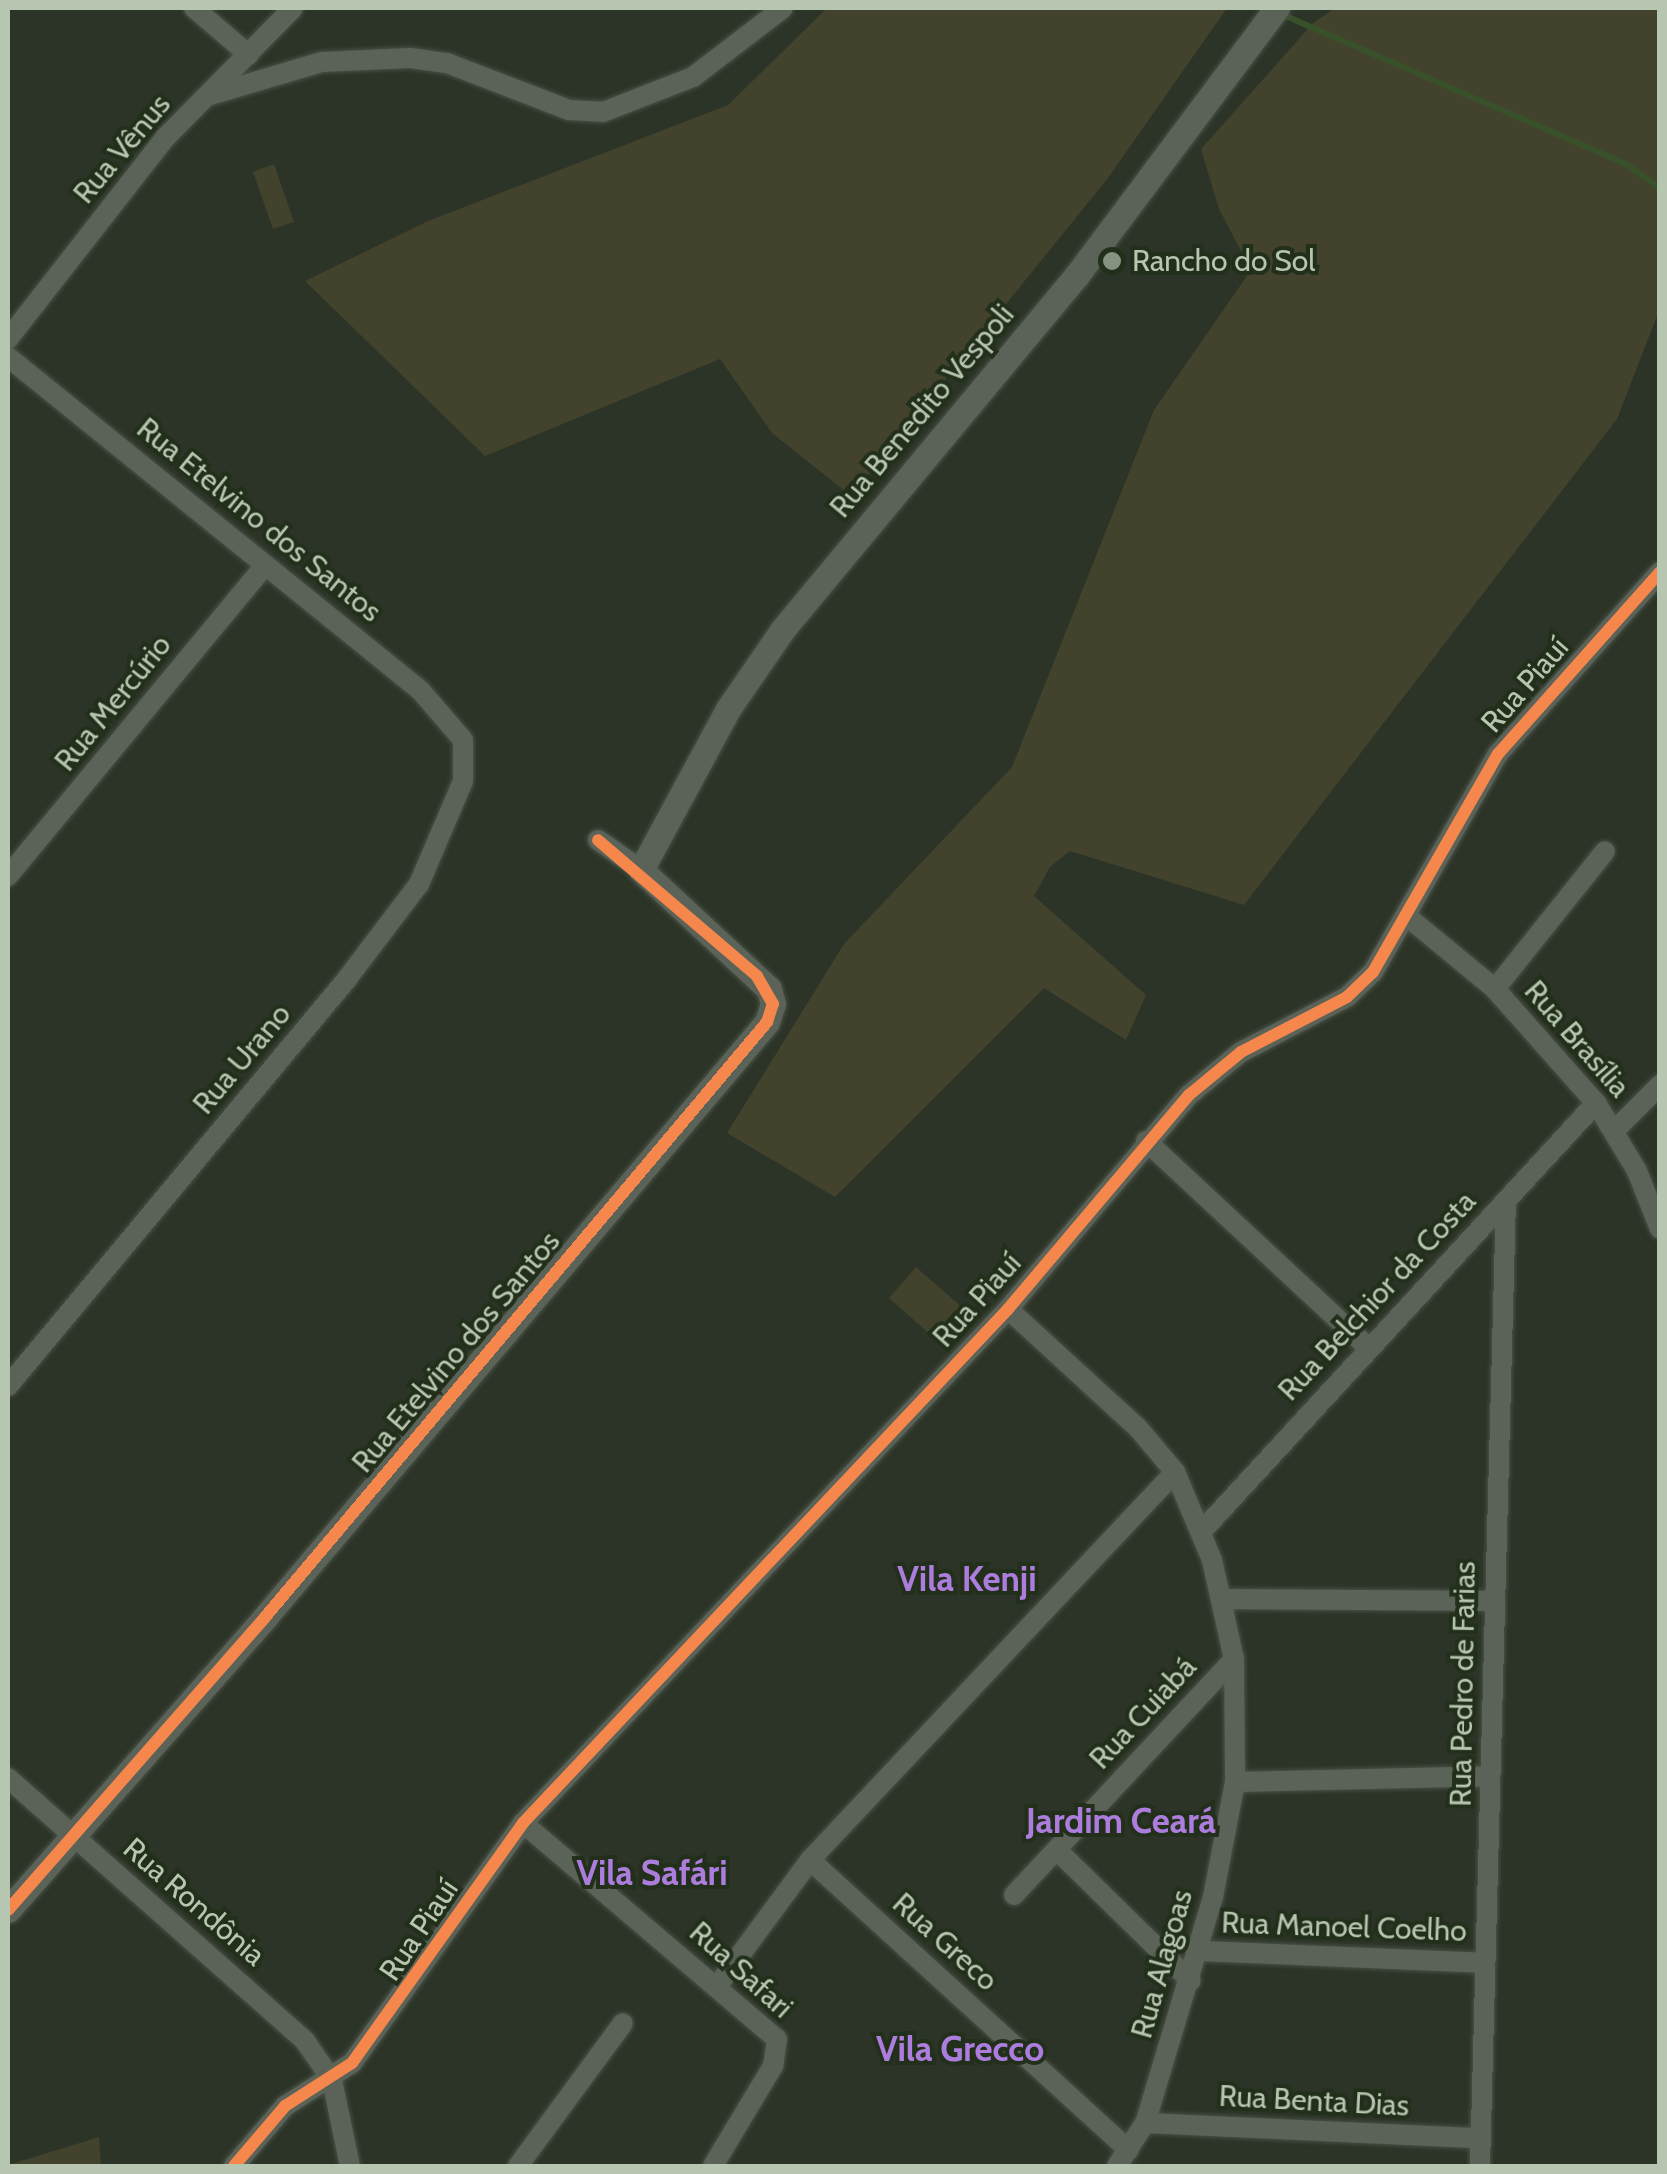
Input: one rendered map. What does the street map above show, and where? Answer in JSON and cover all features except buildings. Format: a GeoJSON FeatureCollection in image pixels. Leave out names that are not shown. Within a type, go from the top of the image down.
{"type":"FeatureCollection","features":[{"type":"Feature","properties":{"kind":"street"},"geometry":{"type":"LineString","coordinates":[[194,8],[249,55]]}},
{"type":"Feature","properties":{"kind":"street","name":"Rua Vênus"},"geometry":{"type":"LineString","coordinates":[[8,339],[166,138],[293,8]]}},
{"type":"Feature","properties":{"kind":"street"},"geometry":{"type":"LineString","coordinates":[[207,96],[322,62],[410,58],[448,63],[569,110],[602,112],[693,77],[783,8]]}},
{"type":"Feature","properties":{"kind":"street","name":"Rua Benedito Vespoli"},"geometry":{"type":"LineString","coordinates":[[641,870],[728,709],[783,628],[1077,275],[1276,8]]}},
{"type":"Feature","properties":{"kind":"street","name":"Rua Etelvino dos Santos"},"geometry":{"type":"LineString","coordinates":[[8,357],[420,690],[463,740]]}},
{"type":"Feature","properties":{"kind":"street","name":"Rua Mercúrio"},"geometry":{"type":"LineString","coordinates":[[8,876],[264,566]]}},
{"type":"Feature","properties":{"kind":"street","name":"Rua Piauí"},"geometry":{"type":"LineString","coordinates":[[332,2080],[412,1987],[522,1823],[1008,1308],[1146,1142],[1240,1052],[1347,997],[1409,918],[1452,828],[1498,754],[1660,572]]}},
{"type":"Feature","properties":{"kind":"street","name":"Rua Urano"},"geometry":{"type":"LineString","coordinates":[[8,1386],[348,979],[419,884],[463,781],[463,740]]}},
{"type":"Feature","properties":{"kind":"street","name":"Rua Etelvino dos Santos"},"geometry":{"type":"LineString","coordinates":[[8,1910],[767,1022],[773,1004],[769,989],[641,870],[598,840]]}},
{"type":"Feature","properties":{"kind":"street"},"geometry":{"type":"LineString","coordinates":[[1495,988],[1605,852]]}},
{"type":"Feature","properties":{"kind":"street","name":"Rua Brasília"},"geometry":{"type":"LineString","coordinates":[[1409,918],[1495,988],[1596,1103],[1616,1130],[1660,1228]]}},
{"type":"Feature","properties":{"kind":"street"},"geometry":{"type":"LineString","coordinates":[[1616,1130],[1660,1085]]}},
{"type":"Feature","properties":{"kind":"street","name":"Rua Belchior da Costa"},"geometry":{"type":"LineString","coordinates":[[1202,1531],[1596,1103]]}},
{"type":"Feature","properties":{"kind":"street"},"geometry":{"type":"LineString","coordinates":[[1146,1142],[1368,1347]]}},
{"type":"Feature","properties":{"kind":"street","name":"Rua Pedro de Farias"},"geometry":{"type":"LineString","coordinates":[[1480,2166],[1506,1202]]}},
{"type":"Feature","properties":{"kind":"street","name":"Rua Alagoas"},"geometry":{"type":"LineString","coordinates":[[1008,1308],[1138,1428],[1175,1472],[1202,1531],[1224,1598],[1234,1659],[1235,1782],[1200,1952],[1145,2123],[1123,2158]]}},
{"type":"Feature","properties":{"kind":"street"},"geometry":{"type":"LineString","coordinates":[[718,1985],[810,1860],[1175,1472]]}},
{"type":"Feature","properties":{"kind":"street"},"geometry":{"type":"LineString","coordinates":[[1224,1598],[1494,1601]]}},
{"type":"Feature","properties":{"kind":"street","name":"Rua Cuiabá"},"geometry":{"type":"LineString","coordinates":[[1014,1895],[1234,1659]]}},
{"type":"Feature","properties":{"kind":"street"},"geometry":{"type":"LineString","coordinates":[[1235,1782],[1490,1776]]}},
{"type":"Feature","properties":{"kind":"street","name":"Rua Rondônia"},"geometry":{"type":"LineString","coordinates":[[8,1778],[304,2041],[332,2080]]}},
{"type":"Feature","properties":{"kind":"street","name":"Rua Safari"},"geometry":{"type":"LineString","coordinates":[[522,1823],[718,1985],[780,2047],[712,2166]]}},
{"type":"Feature","properties":{"kind":"street"},"geometry":{"type":"LineString","coordinates":[[1057,1850],[1191,1981]]}},
{"type":"Feature","properties":{"kind":"street","name":"Rua Greco"},"geometry":{"type":"LineString","coordinates":[[810,1860],[1123,2158]]}},
{"type":"Feature","properties":{"kind":"street","name":"Rua Manoel Coelho"},"geometry":{"type":"LineString","coordinates":[[1200,1952],[1485,1963]]}},
{"type":"Feature","properties":{"kind":"street"},"geometry":{"type":"LineString","coordinates":[[518,2166],[623,2023]]}},
{"type":"Feature","properties":{"kind":"street"},"geometry":{"type":"LineString","coordinates":[[234,2166],[285,2106],[332,2080],[350,2166]]}},
{"type":"Feature","properties":{"kind":"street","name":"Rua Benta Dias"},"geometry":{"type":"LineString","coordinates":[[1145,2123],[1480,2138]]}},
{"type":"Feature","properties":{"kind":"green space"},"geometry":{"type":"Polygon","coordinates":[[[827,8],[1227,8],[1108,178],[851,496],[772,433],[720,359],[485,456],[305,281],[428,221],[728,105],[827,8]]]}},
{"type":"Feature","properties":{"kind":"green space"},"geometry":{"type":"Polygon","coordinates":[[[1335,8],[1659,8],[1659,311],[1617,419],[1244,905],[1070,851],[1050,867],[1034,896],[1146,995],[1126,1040],[1044,988],[835,1197],[727,1133],[844,944],[1012,767],[1154,410],[1251,270],[1219,209],[1201,149],[1313,23],[1335,8]]]}},
{"type":"Feature","properties":{"kind":"green space"},"geometry":{"type":"Polygon","coordinates":[[[274,164],[294,222],[273,229],[253,172],[274,164]]]}},
{"type":"Feature","properties":{"kind":"green space"},"geometry":{"type":"Polygon","coordinates":[[[916,1267],[971,1315],[943,1346],[889,1298],[916,1267]]]}},
{"type":"Feature","properties":{"kind":"green space"},"geometry":{"type":"Polygon","coordinates":[[[99,2137],[101,2166],[8,2166],[8,2165],[99,2137]]]}},
{"type":"Feature","properties":{"kind":"waterway"},"geometry":{"type":"LineString","coordinates":[[1288,17],[1624,163],[1660,188]]}},
{"type":"Feature","properties":{"kind":"cycle path"},"geometry":{"type":"LineString","coordinates":[[234,2166],[285,2106],[352,2063],[523,1823],[1008,1309],[1189,1095],[1241,1052],[1347,997],[1373,972],[1498,754],[1660,572]]}},
{"type":"Feature","properties":{"kind":"cycle path"},"geometry":{"type":"LineString","coordinates":[[8,1910],[266,1616],[767,1022],[773,1004],[757,976],[598,840]]}},
{"type":"Feature","properties":{"kind":"place","name":"Rancho do Sol"},"geometry":{"type":"Point","coordinates":[1112,261]}},
{"type":"Feature","properties":{"kind":"district","name":"Vila Kenji"},"geometry":{"type":"Point","coordinates":[967,1579]}},
{"type":"Feature","properties":{"kind":"district","name":"Jardim Ceará"},"geometry":{"type":"Point","coordinates":[1121,1821]}},
{"type":"Feature","properties":{"kind":"district","name":"Vila Safári"},"geometry":{"type":"Point","coordinates":[652,1873]}},
{"type":"Feature","properties":{"kind":"district","name":"Vila Grecco"},"geometry":{"type":"Point","coordinates":[960,2049]}}]}
